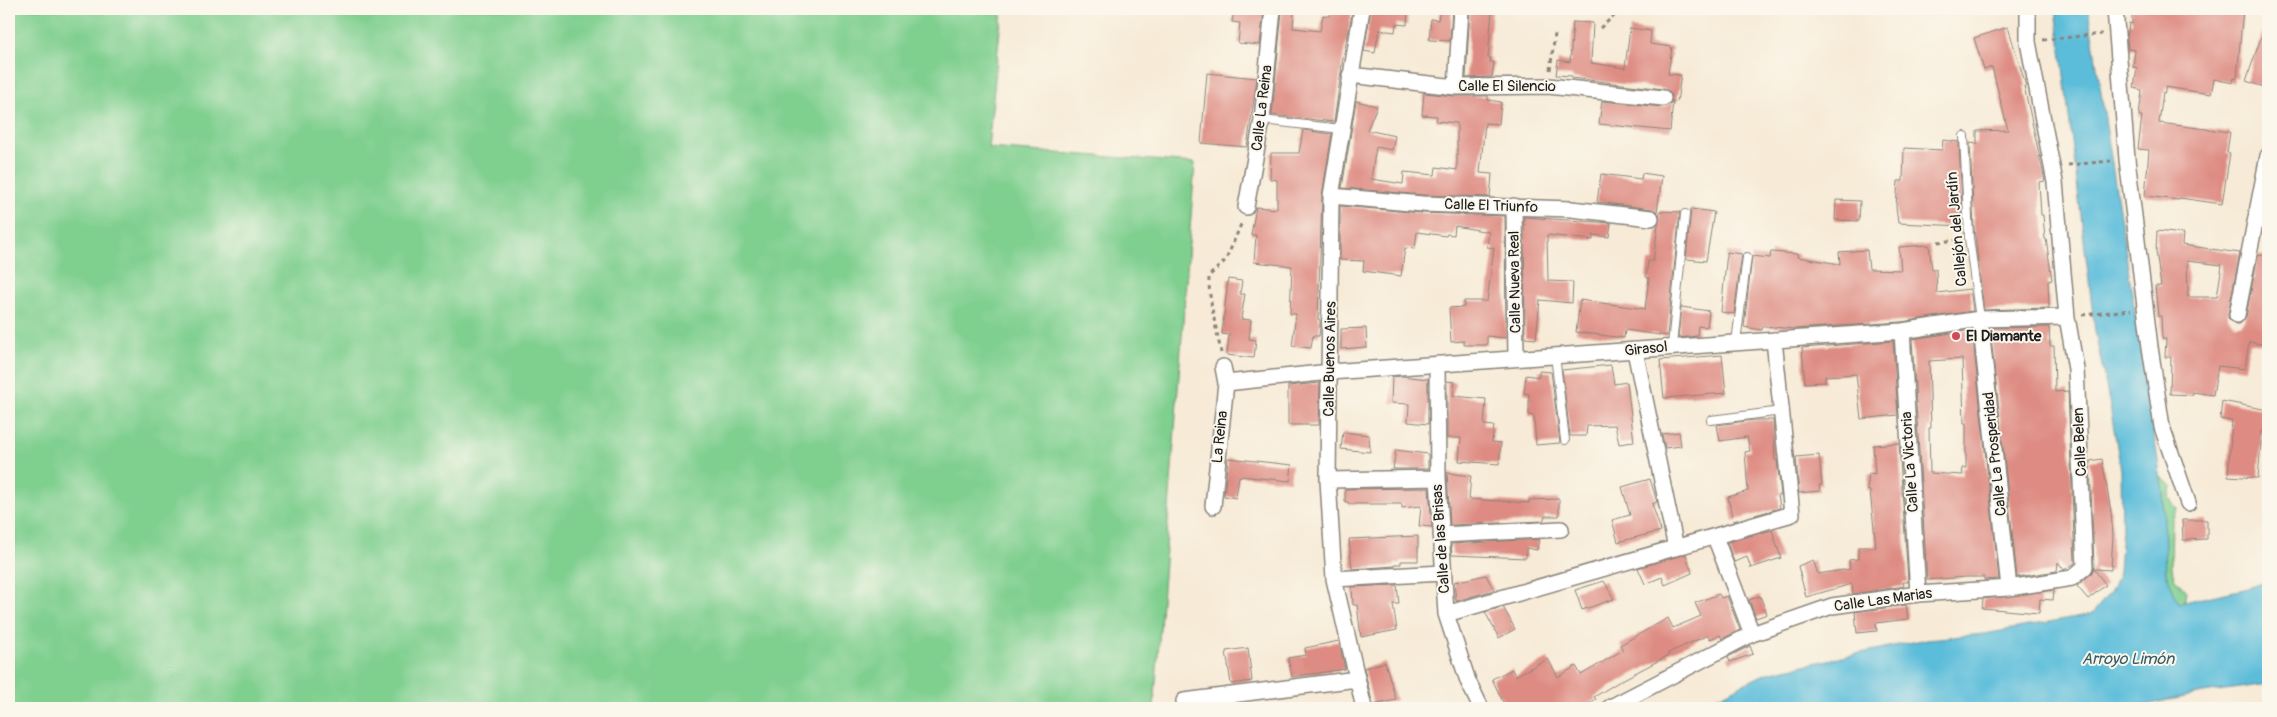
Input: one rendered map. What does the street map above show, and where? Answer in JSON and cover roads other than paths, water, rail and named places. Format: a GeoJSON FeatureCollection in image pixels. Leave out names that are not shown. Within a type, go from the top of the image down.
{"type":"FeatureCollection","features":[{"type":"Feature","properties":{"kind":"street","name":"Calle La Reina"},"geometry":{"type":"LineString","coordinates":[[1246,207],[1262,120],[1273,9]]}},
{"type":"Feature","properties":{"kind":"street","name":"Calle Buenos Aires"},"geometry":{"type":"LineString","coordinates":[[1362,9],[1331,196],[1328,480],[1334,579],[1364,708]]}},
{"type":"Feature","properties":{"kind":"street"},"geometry":{"type":"LineString","coordinates":[[1456,86],[1461,9]]}},
{"type":"Feature","properties":{"kind":"street","name":"Calle Belen"},"geometry":{"type":"LineString","coordinates":[[2028,9],[2028,42],[2055,182],[2071,316],[2076,369],[2086,567]]}},
{"type":"Feature","properties":{"kind":"street"},"geometry":{"type":"LineString","coordinates":[[2115,9],[2127,159],[2150,347],[2162,428],[2188,503]]}},
{"type":"Feature","properties":{"kind":"street","name":"Calle El Silencio"},"geometry":{"type":"LineString","coordinates":[[1350,75],[1456,86],[1548,86],[1663,98]]}},
{"type":"Feature","properties":{"kind":"street"},"geometry":{"type":"LineString","coordinates":[[2237,315],[2268,156]]}},
{"type":"Feature","properties":{"kind":"street","name":"Calle El Triunfo"},"geometry":{"type":"LineString","coordinates":[[1331,196],[1422,204],[1571,209],[1651,218]]}},
{"type":"Feature","properties":{"kind":"street","name":"Calle Nueva Real"},"geometry":{"type":"LineString","coordinates":[[1514,206],[1516,358]]}},
{"type":"Feature","properties":{"kind":"street","name":"Girasol"},"geometry":{"type":"LineString","coordinates":[[1226,383],[1330,372],[1902,331],[1980,319],[2071,316]]}},
{"type":"Feature","properties":{"kind":"street","name":"Calle La Prosperidad"},"geometry":{"type":"LineString","coordinates":[[1980,319],[2009,588]]}},
{"type":"Feature","properties":{"kind":"street","name":"Calle La Victoria"},"geometry":{"type":"LineString","coordinates":[[1902,331],[1918,594]]}},
{"type":"Feature","properties":{"kind":"street"},"geometry":{"type":"LineString","coordinates":[[1446,614],[1792,514],[1774,340]]}},
{"type":"Feature","properties":{"kind":"street"},"geometry":{"type":"LineString","coordinates":[[1635,350],[1676,548]]}},
{"type":"Feature","properties":{"kind":"street","name":"Calle de las Brisas"},"geometry":{"type":"LineString","coordinates":[[1437,364],[1438,478],[1446,614],[1468,681],[1481,708]]}},
{"type":"Feature","properties":{"kind":"street","name":"La Reina"},"geometry":{"type":"LineString","coordinates":[[1213,506],[1226,383],[1224,367]]}},
{"type":"Feature","properties":{"kind":"street"},"geometry":{"type":"LineString","coordinates":[[1328,480],[1438,478]]}},
{"type":"Feature","properties":{"kind":"street"},"geometry":{"type":"LineString","coordinates":[[1441,535],[1562,529]]}},
{"type":"Feature","properties":{"kind":"street"},"geometry":{"type":"LineString","coordinates":[[1714,537],[1752,634]]}},
{"type":"Feature","properties":{"kind":"street","name":"Calle Las Marias"},"geometry":{"type":"LineString","coordinates":[[1609,708],[1752,634],[1832,606],[1918,594],[2009,588],[2072,578],[2086,567]]}},
{"type":"Feature","properties":{"kind":"street"},"geometry":{"type":"LineString","coordinates":[[1334,579],[1443,573]]}},
{"type":"Feature","properties":{"kind":"street"},"geometry":{"type":"LineString","coordinates":[[1184,701],[1357,679]]}},
{"type":"Feature","properties":{"kind":"lane"},"geometry":{"type":"LineString","coordinates":[[1262,120],[1342,128]]}},
{"type":"Feature","properties":{"kind":"lane","name":"Callejón del Jardín"},"geometry":{"type":"LineString","coordinates":[[1964,136],[1969,238],[1980,319]]}},
{"type":"Feature","properties":{"kind":"lane"},"geometry":{"type":"LineString","coordinates":[[1672,346],[1685,214]]}},
{"type":"Feature","properties":{"kind":"lane"},"geometry":{"type":"LineString","coordinates":[[1736,342],[1747,257]]}},
{"type":"Feature","properties":{"kind":"lane"},"geometry":{"type":"LineString","coordinates":[[1555,355],[1565,440]]}},
{"type":"Feature","properties":{"kind":"lane"},"geometry":{"type":"LineString","coordinates":[[1710,420],[1782,411]]}},
{"type":"Feature","properties":{"kind":"water","name":"Arroyo Limón"},"geometry":{"type":"Polygon","coordinates":[[[2056,9],[2088,9],[2163,493],[2166,573],[2179,603],[2249,588],[2268,580],[2268,684],[2203,693],[2131,708],[1693,708],[1767,673],[1927,639],[1985,634],[2092,614],[2111,591],[2119,573],[2122,529],[2121,470],[2095,331],[2056,9]]]}},
{"type":"Feature","properties":{"kind":"place","name":"El Diamante"},"geometry":{"type":"Point","coordinates":[1956,336]}}]}
